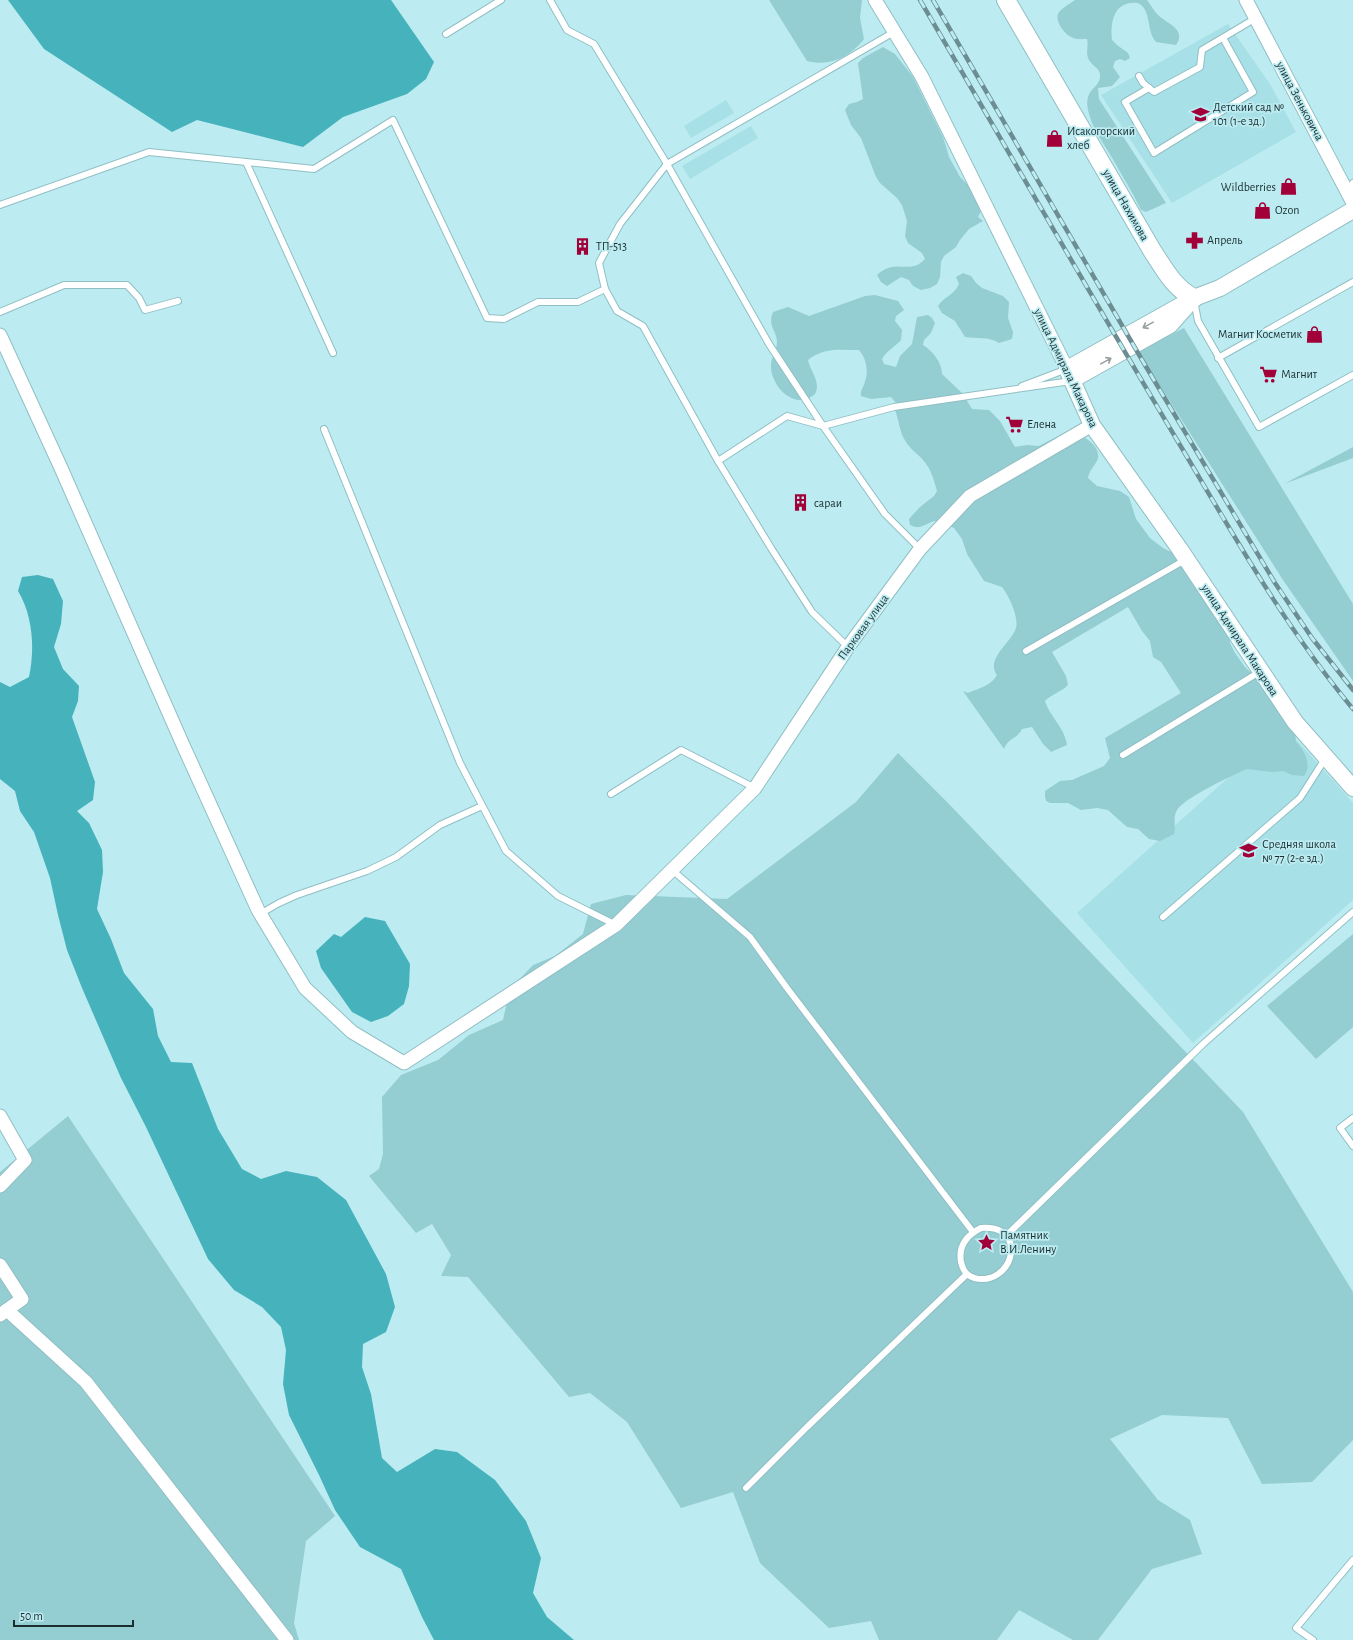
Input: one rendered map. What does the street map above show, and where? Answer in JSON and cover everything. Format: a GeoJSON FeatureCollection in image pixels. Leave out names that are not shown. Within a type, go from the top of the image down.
{"type":"FeatureCollection","features":[{"type":"Feature","properties":{"kind":"main road","name":"улица Нахимова"},"geometry":{"type":"LineString","coordinates":[[1006,0],[1153,252],[1172,281],[1184,293],[1194,298]]}},
{"type":"Feature","properties":{"kind":"street","name":"улица Адмирала Макарова"},"geometry":{"type":"LineString","coordinates":[[876,0],[922,77],[1070,375],[1092,425],[1187,559],[1294,722],[1353,788]]}},
{"type":"Feature","properties":{"kind":"street","name":"улица Зеньковича"},"geometry":{"type":"LineString","coordinates":[[1246,0],[1351,193]]}},
{"type":"Feature","properties":{"kind":"street"},"geometry":{"type":"LineString","coordinates":[[1070,375],[1194,298],[1220,288],[1353,210]]}},
{"type":"Feature","properties":{"kind":"street"},"geometry":{"type":"LineString","coordinates":[[0,335],[260,914]]}},
{"type":"Feature","properties":{"kind":"street","name":"Парковая улица"},"geometry":{"type":"LineString","coordinates":[[260,914],[305,988],[352,1032],[404,1063],[616,925],[755,788],[848,647],[920,549],[970,496],[1092,425]]}},
{"type":"Feature","properties":{"kind":"street"},"geometry":{"type":"LineString","coordinates":[[0,1116],[25,1160],[0,1186]]}},
{"type":"Feature","properties":{"kind":"street"},"geometry":{"type":"LineString","coordinates":[[0,1265],[22,1299],[4,1312],[86,1382],[287,1640]]}},
{"type":"Feature","properties":{"kind":"lane"},"geometry":{"type":"LineString","coordinates":[[446,34],[501,0]]}},
{"type":"Feature","properties":{"kind":"lane"},"geometry":{"type":"LineString","coordinates":[[550,0],[567,30],[594,44],[667,164],[769,344],[823,426],[885,514],[920,549]]}},
{"type":"Feature","properties":{"kind":"lane"},"geometry":{"type":"LineString","coordinates":[[1139,76],[1143,83],[1154,92],[1200,67],[1202,50],[1256,18]]}},
{"type":"Feature","properties":{"kind":"lane"},"geometry":{"type":"LineString","coordinates":[[848,647],[812,612],[718,461],[643,326],[617,311],[604,289],[599,263],[620,224],[667,164],[895,31]]}},
{"type":"Feature","properties":{"kind":"lane"},"geometry":{"type":"LineString","coordinates":[[1149,88],[1125,102],[1154,152],[1253,92],[1223,38]]}},
{"type":"Feature","properties":{"kind":"lane"},"geometry":{"type":"LineString","coordinates":[[0,205],[149,152],[314,169],[393,120],[487,318],[504,319],[538,302],[578,302],[604,289]]}},
{"type":"Feature","properties":{"kind":"lane"},"geometry":{"type":"LineString","coordinates":[[246,162],[333,353]]}},
{"type":"Feature","properties":{"kind":"lane"},"geometry":{"type":"LineString","coordinates":[[1218,358],[1353,282]]}},
{"type":"Feature","properties":{"kind":"lane"},"geometry":{"type":"LineString","coordinates":[[0,312],[64,285],[127,285],[139,298],[145,310],[178,301]]}},
{"type":"Feature","properties":{"kind":"lane"},"geometry":{"type":"LineString","coordinates":[[1194,298],[1198,321],[1259,427],[1353,375]]}},
{"type":"Feature","properties":{"kind":"lane"},"geometry":{"type":"LineString","coordinates":[[1008,391],[1070,375]]}},
{"type":"Feature","properties":{"kind":"lane"},"geometry":{"type":"LineString","coordinates":[[718,461],[787,416],[823,426],[894,407],[1008,391],[1070,375]]}},
{"type":"Feature","properties":{"kind":"lane"},"geometry":{"type":"LineString","coordinates":[[324,429],[460,763],[506,851],[558,896],[616,925]]}},
{"type":"Feature","properties":{"kind":"lane"},"geometry":{"type":"LineString","coordinates":[[1026,651],[1187,559]]}},
{"type":"Feature","properties":{"kind":"lane"},"geometry":{"type":"LineString","coordinates":[[1123,755],[1261,671]]}},
{"type":"Feature","properties":{"kind":"lane"},"geometry":{"type":"LineString","coordinates":[[611,794],[681,750],[755,788]]}},
{"type":"Feature","properties":{"kind":"lane"},"geometry":{"type":"LineString","coordinates":[[1163,917],[1300,798],[1326,758]]}},
{"type":"Feature","properties":{"kind":"lane"},"geometry":{"type":"LineString","coordinates":[[260,914],[297,895],[367,871],[396,858],[440,825],[482,806]]}},
{"type":"Feature","properties":{"kind":"lane"},"geometry":{"type":"LineString","coordinates":[[672,870],[750,937],[972,1232]]}},
{"type":"Feature","properties":{"kind":"lane"},"geometry":{"type":"LineString","coordinates":[[1008,1235],[1203,1044],[1351,914],[1353,921]]}},
{"type":"Feature","properties":{"kind":"lane"},"geometry":{"type":"LineString","coordinates":[[1353,1118],[1340,1128],[1353,1146]]}},
{"type":"Feature","properties":{"kind":"lane"},"geometry":{"type":"LineString","coordinates":[[981,1228],[991,1228],[1000,1230],[1008,1235],[1011,1244],[1011,1254],[1009,1263],[1003,1271],[985,1279],[975,1278],[966,1274],[962,1266],[960,1256],[961,1247],[972,1232],[981,1228]]}},
{"type":"Feature","properties":{"kind":"lane"},"geometry":{"type":"LineString","coordinates":[[746,1488],[966,1274]]}},
{"type":"Feature","properties":{"kind":"lane"},"geometry":{"type":"LineString","coordinates":[[1313,1640],[1296,1628],[1353,1560]]}},
{"type":"Feature","properties":{"kind":"shaded area"},"geometry":{"type":"Polygon","coordinates":[[[8,0],[391,0],[434,62],[426,79],[407,94],[343,117],[303,147],[197,120],[172,132],[44,49],[8,0]]]}},
{"type":"Feature","properties":{"kind":"shaded area"},"geometry":{"type":"Polygon","coordinates":[[[769,0],[862,0],[860,18],[864,39],[852,51],[839,59],[824,63],[807,61],[769,0]]]}},
{"type":"Feature","properties":{"kind":"shaded area"},"geometry":{"type":"Polygon","coordinates":[[[1075,0],[1147,0],[1162,18],[1178,31],[1179,40],[1176,45],[1156,42],[1151,32],[1145,10],[1142,6],[1138,3],[1123,5],[1118,9],[1113,20],[1112,40],[1128,53],[1130,58],[1125,61],[1120,59],[1115,61],[1113,67],[1120,77],[1112,86],[1098,88],[1099,99],[1166,203],[1146,212],[1141,210],[1092,123],[1087,103],[1090,93],[1099,81],[1100,74],[1096,67],[1090,62],[1088,57],[1087,39],[1075,39],[1063,31],[1057,17],[1061,10],[1075,0]]]}},
{"type":"Feature","properties":{"kind":"shaded area","name":"Детский сад № 101 (1-е зд.)"},"geometry":{"type":"Polygon","coordinates":[[[1228,24],[1270,84],[1296,132],[1172,203],[1101,95],[1228,24]]]}},
{"type":"Feature","properties":{"kind":"shaded area"},"geometry":{"type":"Polygon","coordinates":[[[883,47],[895,54],[913,77],[943,137],[949,157],[960,177],[970,187],[981,211],[978,217],[983,221],[969,229],[956,247],[944,256],[941,262],[940,277],[937,284],[930,288],[921,290],[913,286],[909,280],[901,277],[887,286],[881,282],[877,275],[891,267],[914,266],[925,259],[922,253],[908,243],[905,236],[907,221],[902,205],[876,177],[861,138],[851,125],[845,110],[849,104],[863,99],[858,63],[863,58],[883,47]]]}},
{"type":"Feature","properties":{"kind":"shaded area"},"geometry":{"type":"Polygon","coordinates":[[[726,100],[734,113],[691,138],[684,126],[726,100]]]}},
{"type":"Feature","properties":{"kind":"shaded area"},"geometry":{"type":"Polygon","coordinates":[[[751,126],[758,138],[690,179],[682,166],[751,126]]]}},
{"type":"Feature","properties":{"kind":"shaded area"},"geometry":{"type":"Polygon","coordinates":[[[963,273],[971,276],[982,288],[1003,296],[1009,302],[1008,318],[1013,332],[1012,339],[999,343],[987,339],[965,337],[955,321],[942,313],[938,306],[957,288],[959,284],[956,277],[963,273]]]}},
{"type":"Feature","properties":{"kind":"shaded area"},"geometry":{"type":"Polygon","coordinates":[[[875,295],[898,301],[904,310],[896,316],[895,321],[902,330],[901,340],[884,356],[882,359],[884,364],[896,367],[900,356],[912,344],[917,317],[928,315],[935,323],[931,333],[924,340],[923,345],[936,358],[942,370],[942,374],[963,394],[972,409],[989,410],[1000,421],[1015,447],[1027,445],[1039,446],[1070,430],[1084,437],[1093,444],[1098,453],[1098,458],[1088,478],[1097,486],[1120,491],[1129,497],[1136,519],[1150,538],[1163,548],[1173,553],[1188,577],[1197,586],[1208,606],[1216,607],[1229,632],[1230,643],[1235,653],[1245,667],[1257,678],[1295,732],[1296,742],[1302,749],[1306,758],[1307,768],[1304,776],[1292,775],[1283,771],[1273,772],[1247,769],[1242,771],[1186,801],[1176,812],[1174,834],[1160,841],[1149,839],[1138,829],[1127,827],[1108,810],[1097,808],[1081,810],[1068,803],[1050,803],[1046,801],[1045,791],[1060,781],[1072,780],[1104,766],[1110,758],[1105,738],[1181,693],[1161,662],[1153,657],[1150,641],[1142,631],[1128,607],[1052,652],[1066,676],[1068,685],[1045,701],[1066,739],[1067,745],[1051,752],[1043,744],[1032,727],[1022,729],[1004,749],[963,691],[968,693],[984,686],[991,682],[997,675],[994,669],[994,663],[996,657],[1016,628],[1017,623],[1015,613],[1008,596],[1002,587],[984,581],[967,554],[962,539],[954,528],[944,523],[934,521],[920,527],[910,525],[909,519],[920,507],[934,496],[937,491],[926,463],[906,442],[900,430],[894,407],[896,403],[891,397],[871,399],[861,396],[867,369],[859,350],[826,351],[808,360],[817,384],[816,392],[809,398],[796,400],[789,397],[779,387],[772,375],[772,358],[777,342],[771,321],[773,312],[788,307],[809,316],[865,296],[875,295]]]}},
{"type":"Feature","properties":{"kind":"shaded area"},"geometry":{"type":"Polygon","coordinates":[[[1184,328],[1353,604],[1353,681],[1283,580],[1138,351],[1184,328]]]}},
{"type":"Feature","properties":{"kind":"shaded area"},"geometry":{"type":"Polygon","coordinates":[[[1353,447],[1353,458],[1284,484],[1353,447]]]}},
{"type":"Feature","properties":{"kind":"shaded area"},"geometry":{"type":"Polygon","coordinates":[[[38,575],[53,579],[63,601],[61,624],[54,647],[63,669],[79,686],[78,701],[72,717],[95,782],[93,800],[77,811],[89,823],[102,850],[103,872],[97,909],[111,939],[124,973],[153,1009],[158,1036],[171,1062],[192,1063],[218,1129],[242,1169],[261,1179],[286,1171],[317,1177],[346,1200],[386,1274],[395,1307],[386,1332],[363,1344],[362,1367],[371,1394],[382,1458],[397,1472],[435,1449],[457,1452],[495,1480],[526,1521],[541,1558],[533,1593],[547,1617],[574,1640],[434,1640],[401,1569],[360,1547],[335,1510],[289,1415],[283,1384],[286,1350],[281,1327],[262,1307],[234,1290],[208,1259],[146,1127],[121,1078],[82,988],[67,950],[50,878],[34,832],[20,811],[15,791],[0,779],[0,682],[10,687],[29,677],[32,655],[30,622],[18,591],[22,577],[38,575]]]}},
{"type":"Feature","properties":{"kind":"shaded area","name":"Средняя школа № 77 (2-е зд.)"},"geometry":{"type":"Polygon","coordinates":[[[1285,727],[1353,803],[1353,900],[1193,1043],[1077,913],[1285,727]]]}},
{"type":"Feature","properties":{"kind":"shaded area"},"geometry":{"type":"Polygon","coordinates":[[[898,753],[949,804],[1243,1112],[1353,1292],[1353,1440],[1312,1482],[1262,1484],[1228,1418],[1162,1415],[1110,1439],[1158,1500],[1190,1520],[1202,1554],[1152,1569],[1098,1640],[1073,1640],[1019,1610],[997,1640],[879,1640],[871,1621],[829,1628],[760,1563],[733,1492],[681,1508],[627,1422],[590,1393],[569,1397],[468,1277],[441,1276],[451,1255],[432,1224],[416,1233],[369,1176],[379,1169],[383,1154],[382,1097],[401,1075],[438,1060],[469,1035],[503,1020],[510,989],[533,965],[555,956],[583,934],[591,904],[626,895],[727,899],[856,802],[898,753]]]}},
{"type":"Feature","properties":{"kind":"shaded area"},"geometry":{"type":"Polygon","coordinates":[[[365,917],[385,921],[410,964],[409,986],[404,1004],[388,1016],[371,1022],[352,1012],[321,968],[316,951],[334,934],[341,937],[365,917]]]}},
{"type":"Feature","properties":{"kind":"shaded area"},"geometry":{"type":"Polygon","coordinates":[[[1353,934],[1353,1027],[1316,1059],[1267,1006],[1353,934]]]}},
{"type":"Feature","properties":{"kind":"shaded area"},"geometry":{"type":"Polygon","coordinates":[[[68,1116],[335,1516],[306,1541],[294,1623],[299,1640],[0,1640],[0,1172],[68,1116]]]}},
{"type":"Feature","properties":{"kind":"railway"},"geometry":{"type":"LineString","coordinates":[[920,0],[1112,330],[1239,544],[1281,612],[1304,645],[1353,709]]}},
{"type":"Feature","properties":{"kind":"railway"},"geometry":{"type":"LineString","coordinates":[[933,0],[1145,365],[1275,583],[1312,638],[1353,690]]}},
{"type":"Feature","properties":{"kind":"place","name":"Детский сад № 101 (1-е зд.)"},"geometry":{"type":"Point","coordinates":[1200,114]}},
{"type":"Feature","properties":{"kind":"place","name":"Исакогорский хлеб"},"geometry":{"type":"Point","coordinates":[1054,138]}},
{"type":"Feature","properties":{"kind":"place","name":"Wildberries"},"geometry":{"type":"Point","coordinates":[1289,187]}},
{"type":"Feature","properties":{"kind":"place","name":"Ozon"},"geometry":{"type":"Point","coordinates":[1262,210]}},
{"type":"Feature","properties":{"kind":"place","name":"Апрель"},"geometry":{"type":"Point","coordinates":[1194,240]}},
{"type":"Feature","properties":{"kind":"place","name":"ТП-513"},"geometry":{"type":"Point","coordinates":[583,246]}},
{"type":"Feature","properties":{"kind":"place","name":"Магнит Косметик"},"geometry":{"type":"Point","coordinates":[1315,334]}},
{"type":"Feature","properties":{"kind":"place","name":"Магнит"},"geometry":{"type":"Point","coordinates":[1268,374]}},
{"type":"Feature","properties":{"kind":"place","name":"Елена"},"geometry":{"type":"Point","coordinates":[1014,424]}},
{"type":"Feature","properties":{"kind":"place","name":"сараи"},"geometry":{"type":"Point","coordinates":[801,503]}},
{"type":"Feature","properties":{"kind":"place","name":"Средняя школа № 77 (2-е зд.)"},"geometry":{"type":"Point","coordinates":[1249,851]}},
{"type":"Feature","properties":{"kind":"place","name":"Памятник В.И.Ленину"},"geometry":{"type":"Point","coordinates":[987,1242]}}]}
